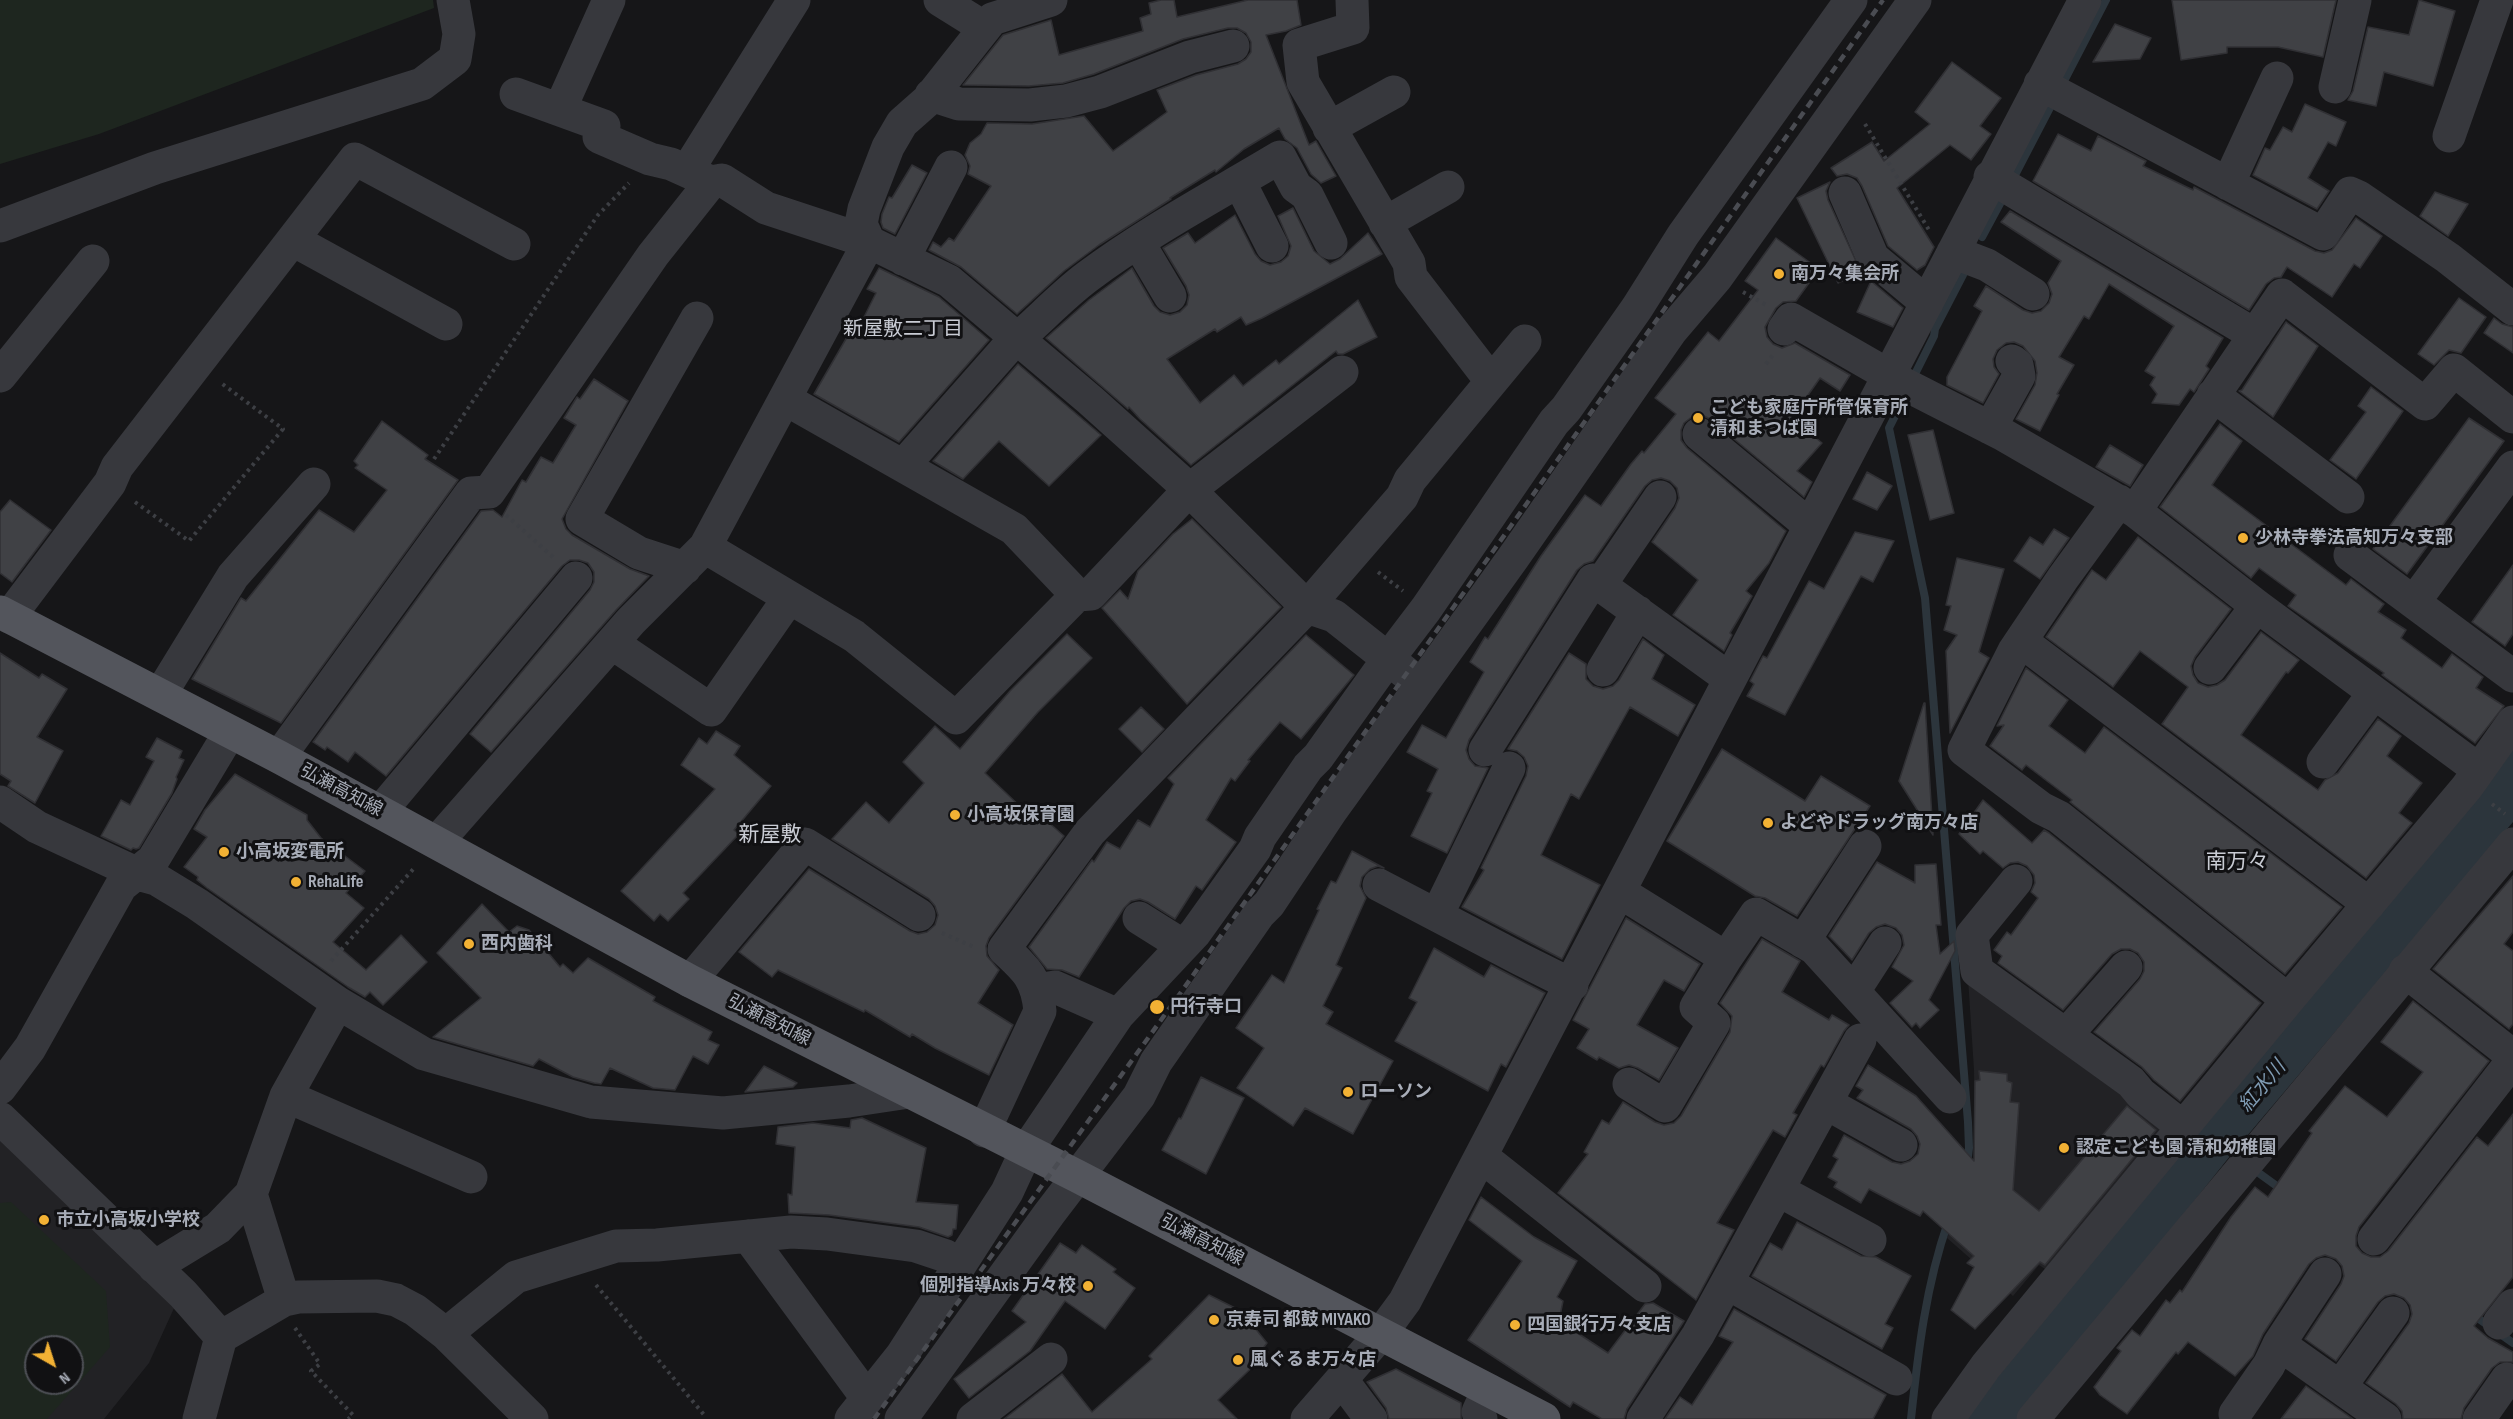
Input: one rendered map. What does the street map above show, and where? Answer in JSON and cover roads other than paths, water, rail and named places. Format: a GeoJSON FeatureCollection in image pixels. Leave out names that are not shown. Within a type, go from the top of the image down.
{"type":"FeatureCollection","features":[{"type":"Feature","properties":{"kind":"main road","name":"弘瀬高知線"},"geometry":{"type":"LineString","coordinates":[[5,614],[279,757],[690,981],[1077,1176],[1380,1335],[1484,1405],[1544,1419]]}},
{"type":"Feature","properties":{"kind":"street"},"geometry":{"type":"LineString","coordinates":[[0,226],[155,168],[422,84],[455,59],[459,34],[453,0]]}},
{"type":"Feature","properties":{"kind":"street"},"geometry":{"type":"LineString","coordinates":[[560,109],[609,0]]}},
{"type":"Feature","properties":{"kind":"street"},"geometry":{"type":"LineString","coordinates":[[279,757],[471,493],[489,492],[653,255],[699,176],[794,0]]}},
{"type":"Feature","properties":{"kind":"street"},"geometry":{"type":"LineString","coordinates":[[940,0],[985,28]]}},
{"type":"Feature","properties":{"kind":"street"},"geometry":{"type":"LineString","coordinates":[[437,842],[612,643],[695,557],[785,399],[868,242],[861,224],[864,209],[888,147],[902,123],[931,95],[992,19],[1051,0]]}},
{"type":"Feature","properties":{"kind":"street"},"geometry":{"type":"LineString","coordinates":[[1352,0],[1353,28],[1299,45],[1303,82],[1409,263],[1412,277],[1491,381]]}},
{"type":"Feature","properties":{"kind":"street"},"geometry":{"type":"LineString","coordinates":[[901,1419],[1077,1176],[1139,1096],[1156,1062],[1671,331],[1717,277],[1915,0]]}},
{"type":"Feature","properties":{"kind":"street"},"geometry":{"type":"LineString","coordinates":[[1307,1419],[1380,1335],[1405,1301],[1572,985],[1809,525],[1905,383],[1927,303],[1990,177],[2085,0]]}},
{"type":"Feature","properties":{"kind":"street"},"geometry":{"type":"LineString","coordinates":[[2335,87],[2355,0]]}},
{"type":"Feature","properties":{"kind":"street"},"geometry":{"type":"LineString","coordinates":[[2449,136],[2497,0]]}},
{"type":"Feature","properties":{"kind":"street"},"geometry":{"type":"LineString","coordinates":[[748,1236],[859,1409],[902,1354],[1007,1192],[1026,1151],[1118,1015],[1195,933],[1255,849],[1260,837],[1308,767],[1318,757],[1426,609],[1547,431],[1637,308],[1683,235],[1837,8]]}},
{"type":"Feature","properties":{"kind":"street"},"geometry":{"type":"LineString","coordinates":[[931,95],[959,104],[1030,105],[1066,100],[1100,92],[1190,57],[1233,46]]}},
{"type":"Feature","properties":{"kind":"street"},"geometry":{"type":"LineString","coordinates":[[2228,184],[2277,78]]}},
{"type":"Feature","properties":{"kind":"street"},"geometry":{"type":"LineString","coordinates":[[2040,84],[2323,234],[2350,193],[2360,197],[2448,258],[2513,309]]}},
{"type":"Feature","properties":{"kind":"street"},"geometry":{"type":"LineString","coordinates":[[1329,128],[1394,92]]}},
{"type":"Feature","properties":{"kind":"street"},"geometry":{"type":"LineString","coordinates":[[516,94],[604,126],[598,137],[699,176],[722,180],[766,208],[868,242],[949,281],[1090,400],[1178,479],[1307,607],[1334,616],[1422,685]]}},
{"type":"Feature","properties":{"kind":"street"},"geometry":{"type":"LineString","coordinates":[[903,466],[1008,347],[1084,279],[1138,242],[1280,157],[1296,187],[1307,195],[1331,243]]}},
{"type":"Feature","properties":{"kind":"street"},"geometry":{"type":"LineString","coordinates":[[5,614],[110,483],[117,467],[355,159],[514,244]]}},
{"type":"Feature","properties":{"kind":"street"},"geometry":{"type":"LineString","coordinates":[[903,259],[951,167]]}},
{"type":"Feature","properties":{"kind":"street"},"geometry":{"type":"LineString","coordinates":[[1990,177],[2255,335]]}},
{"type":"Feature","properties":{"kind":"street"},"geometry":{"type":"LineString","coordinates":[[1239,181],[1272,246]]}},
{"type":"Feature","properties":{"kind":"street"},"geometry":{"type":"LineString","coordinates":[[1385,223],[1448,187]]}},
{"type":"Feature","properties":{"kind":"street"},"geometry":{"type":"LineString","coordinates":[[1845,193],[1873,258],[1927,303]]}},
{"type":"Feature","properties":{"kind":"street"},"geometry":{"type":"LineString","coordinates":[[293,240],[446,324]]}},
{"type":"Feature","properties":{"kind":"street"},"geometry":{"type":"LineString","coordinates":[[1138,242],[1170,296]]}},
{"type":"Feature","properties":{"kind":"street"},"geometry":{"type":"LineString","coordinates":[[1953,252],[1987,265],[2033,294]]}},
{"type":"Feature","properties":{"kind":"street"},"geometry":{"type":"LineString","coordinates":[[0,376],[93,261]]}},
{"type":"Feature","properties":{"kind":"street"},"geometry":{"type":"LineString","coordinates":[[2288,1000],[2059,817],[2041,808],[1964,750],[2021,641],[2063,578],[2127,506],[2213,395],[2282,295],[2425,404],[2454,370],[2513,417]]}},
{"type":"Feature","properties":{"kind":"street"},"geometry":{"type":"LineString","coordinates":[[697,318],[582,519],[639,553],[695,557],[789,598],[854,636],[956,718],[1077,595],[1091,594],[1188,491],[1342,372]]}},
{"type":"Feature","properties":{"kind":"street"},"geometry":{"type":"LineString","coordinates":[[1788,324],[1990,428],[2127,506],[2374,693],[2483,785]]}},
{"type":"Feature","properties":{"kind":"street"},"geometry":{"type":"LineString","coordinates":[[984,1131],[1040,1011],[1038,990],[1019,962],[1004,949],[1090,832],[1307,607],[1402,497],[1410,480],[1525,341]]}},
{"type":"Feature","properties":{"kind":"street"},"geometry":{"type":"LineString","coordinates":[[1990,428],[2019,376],[2017,365],[2013,361]]}},
{"type":"Feature","properties":{"kind":"street"},"geometry":{"type":"LineString","coordinates":[[2213,395],[2348,497]]}},
{"type":"Feature","properties":{"kind":"street"},"geometry":{"type":"LineString","coordinates":[[785,399],[1014,529],[1077,595]]}},
{"type":"Feature","properties":{"kind":"street"},"geometry":{"type":"LineString","coordinates":[[1699,434],[1809,525]]}},
{"type":"Feature","properties":{"kind":"street"},"geometry":{"type":"LineString","coordinates":[[2414,602],[2513,467]]}},
{"type":"Feature","properties":{"kind":"street"},"geometry":{"type":"LineString","coordinates":[[160,695],[233,576],[314,484]]}},
{"type":"Feature","properties":{"kind":"street"},"geometry":{"type":"LineString","coordinates":[[1600,585],[1660,497]]}},
{"type":"Feature","properties":{"kind":"street"},"geometry":{"type":"LineString","coordinates":[[2350,555],[2513,676]]}},
{"type":"Feature","properties":{"kind":"street"},"geometry":{"type":"LineString","coordinates":[[380,812],[576,578]]}},
{"type":"Feature","properties":{"kind":"street"},"geometry":{"type":"LineString","coordinates":[[1437,915],[1497,759],[1593,580],[1730,679]]}},
{"type":"Feature","properties":{"kind":"street"},"geometry":{"type":"LineString","coordinates":[[612,643],[711,710],[789,598]]}},
{"type":"Feature","properties":{"kind":"street"},"geometry":{"type":"LineString","coordinates":[[2210,668],[2257,606]]}},
{"type":"Feature","properties":{"kind":"street"},"geometry":{"type":"LineString","coordinates":[[1603,670],[1638,612]]}},
{"type":"Feature","properties":{"kind":"street"},"geometry":{"type":"LineString","coordinates":[[2021,641],[2369,904]]}},
{"type":"Feature","properties":{"kind":"street"},"geometry":{"type":"LineString","coordinates":[[2323,762],[2374,693]]}},
{"type":"Feature","properties":{"kind":"street"},"geometry":{"type":"LineString","coordinates":[[1948,1419],[1986,1366],[2369,904],[2483,785],[2513,722]]}},
{"type":"Feature","properties":{"kind":"street"},"geometry":{"type":"LineString","coordinates":[[0,1088],[30,1048],[121,886],[153,860],[230,732]]}},
{"type":"Feature","properties":{"kind":"street"},"geometry":{"type":"LineString","coordinates":[[0,802],[37,827],[138,874],[156,879],[197,904],[338,1003],[424,1054],[591,1102],[723,1113],[849,1101],[909,1092]]}},
{"type":"Feature","properties":{"kind":"street"},"geometry":{"type":"LineString","coordinates":[[690,981],[805,844],[919,915]]}},
{"type":"Feature","properties":{"kind":"street"},"geometry":{"type":"LineString","coordinates":[[2033,1419],[2513,844]]}},
{"type":"Feature","properties":{"kind":"street"},"geometry":{"type":"LineString","coordinates":[[1803,942],[1865,846]]}},
{"type":"Feature","properties":{"kind":"street"},"geometry":{"type":"LineString","coordinates":[[2016,881],[1972,935],[1977,971],[2131,1082],[2141,1094],[2183,1127]]}},
{"type":"Feature","properties":{"kind":"street"},"geometry":{"type":"LineString","coordinates":[[1379,885],[1572,985]]}},
{"type":"Feature","properties":{"kind":"street"},"geometry":{"type":"LineString","coordinates":[[1620,892],[1726,958]]}},
{"type":"Feature","properties":{"kind":"street"},"geometry":{"type":"LineString","coordinates":[[1629,1084],[1665,1106],[1714,1023],[1696,1007],[1756,914],[1814,948],[1950,1096]]}},
{"type":"Feature","properties":{"kind":"street"},"geometry":{"type":"LineString","coordinates":[[1139,918],[1182,945]]}},
{"type":"Feature","properties":{"kind":"street"},"geometry":{"type":"LineString","coordinates":[[1854,991],[1886,943]]}},
{"type":"Feature","properties":{"kind":"street"},"geometry":{"type":"LineString","coordinates":[[2067,1035],[2126,967]]}},
{"type":"Feature","properties":{"kind":"street"},"geometry":{"type":"LineString","coordinates":[[2374,1239],[2513,1058],[2405,971]]}},
{"type":"Feature","properties":{"kind":"street"},"geometry":{"type":"LineString","coordinates":[[1038,990],[1055,987],[1118,1015]]}},
{"type":"Feature","properties":{"kind":"street"},"geometry":{"type":"LineString","coordinates":[[154,1267],[218,1228],[251,1194],[286,1096],[338,1003]]}},
{"type":"Feature","properties":{"kind":"street"},"geometry":{"type":"LineString","coordinates":[[1643,1419],[1698,1335],[1860,1040]]}},
{"type":"Feature","properties":{"kind":"street"},"geometry":{"type":"LineString","coordinates":[[286,1096],[471,1177]]}},
{"type":"Feature","properties":{"kind":"street"},"geometry":{"type":"LineString","coordinates":[[1826,1103],[1901,1144]]}},
{"type":"Feature","properties":{"kind":"street"},"geometry":{"type":"LineString","coordinates":[[0,1118],[183,1294],[221,1337]]}},
{"type":"Feature","properties":{"kind":"street"},"geometry":{"type":"LineString","coordinates":[[1481,1156],[1645,1286]]}},
{"type":"Feature","properties":{"kind":"street"},"geometry":{"type":"LineString","coordinates":[[1778,1190],[1870,1240]]}},
{"type":"Feature","properties":{"kind":"street"},"geometry":{"type":"LineString","coordinates":[[251,1194],[281,1302]]}},
{"type":"Feature","properties":{"kind":"street"},"geometry":{"type":"LineString","coordinates":[[446,1334],[516,1277],[616,1246],[791,1232],[916,1246],[945,1256],[959,1265]]}},
{"type":"Feature","properties":{"kind":"street"},"geometry":{"type":"LineString","coordinates":[[2235,1414],[2269,1365],[2279,1344],[2325,1274]]}},
{"type":"Feature","properties":{"kind":"street"},"geometry":{"type":"LineString","coordinates":[[1727,1283],[1896,1379]]}},
{"type":"Feature","properties":{"kind":"street"},"geometry":{"type":"LineString","coordinates":[[199,1419],[221,1337],[281,1302],[298,1297],[377,1296],[396,1299],[415,1310],[446,1334],[532,1419]]}},
{"type":"Feature","properties":{"kind":"street"},"geometry":{"type":"LineString","coordinates":[[2340,1387],[2393,1313]]}},
{"type":"Feature","properties":{"kind":"street"},"geometry":{"type":"LineString","coordinates":[[2279,1344],[2385,1419]]}},
{"type":"Feature","properties":{"kind":"street"},"geometry":{"type":"LineString","coordinates":[[973,1419],[1051,1359]]}},
{"type":"Feature","properties":{"kind":"street"},"geometry":{"type":"LineString","coordinates":[[2479,1419],[2507,1379]]}},
{"type":"Feature","properties":{"kind":"street"},"geometry":{"type":"LineString","coordinates":[[1342,1380],[1371,1419]]}},
{"type":"Feature","properties":{"kind":"water","name":"紅水川"},"geometry":{"type":"Polygon","coordinates":[[[2513,749],[2513,822],[2230,1156],[2033,1404],[2024,1419],[1963,1419],[2513,749]]]}},
{"type":"Feature","properties":{"kind":"waterway"},"geometry":{"type":"LineString","coordinates":[[2062,85],[2106,0]]}},
{"type":"Feature","properties":{"kind":"waterway"},"geometry":{"type":"LineString","coordinates":[[2013,179],[2053,102]]}},
{"type":"Feature","properties":{"kind":"waterway"},"geometry":{"type":"LineString","coordinates":[[1982,237],[2003,198]]}},
{"type":"Feature","properties":{"kind":"waterway"},"geometry":{"type":"LineString","coordinates":[[1912,380],[1964,273]]}},
{"type":"Feature","properties":{"kind":"waterway"},"geometry":{"type":"LineString","coordinates":[[1907,392],[1889,428],[1925,598],[1968,1122],[1967,1164]]}},
{"type":"Feature","properties":{"kind":"waterway"},"geometry":{"type":"LineString","coordinates":[[2256,1171],[2285,1192]]}},
{"type":"Feature","properties":{"kind":"waterway"},"geometry":{"type":"LineString","coordinates":[[1911,1419],[1928,1294],[1948,1222]]}},
{"type":"Feature","properties":{"kind":"waterway"},"geometry":{"type":"LineString","coordinates":[[2472,1314],[2513,1343]]}},
{"type":"Feature","properties":{"kind":"railway"},"geometry":{"type":"LineString","coordinates":[[874,1419],[1184,988],[1883,0]]}},
{"type":"Feature","properties":{"kind":"place","name":"南万々集会所"},"geometry":{"type":"Point","coordinates":[1779,274]}},
{"type":"Feature","properties":{"kind":"place","name":"こども家庭庁所管保育所 清和まつば園"},"geometry":{"type":"Point","coordinates":[1698,418]}},
{"type":"Feature","properties":{"kind":"place","name":"少林寺拳法高知万々支部"},"geometry":{"type":"Point","coordinates":[2243,538]}},
{"type":"Feature","properties":{"kind":"place","name":"小高坂保育園"},"geometry":{"type":"Point","coordinates":[955,815]}},
{"type":"Feature","properties":{"kind":"place","name":"よどやドラッグ南万々店"},"geometry":{"type":"Point","coordinates":[1768,823]}},
{"type":"Feature","properties":{"kind":"place","name":"小高坂変電所"},"geometry":{"type":"Point","coordinates":[224,852]}},
{"type":"Feature","properties":{"kind":"place","name":"RehaLife"},"geometry":{"type":"Point","coordinates":[296,882]}},
{"type":"Feature","properties":{"kind":"place","name":"西内歯科"},"geometry":{"type":"Point","coordinates":[469,944]}},
{"type":"Feature","properties":{"kind":"place","name":"円行寺口"},"geometry":{"type":"Point","coordinates":[1157,1007]}},
{"type":"Feature","properties":{"kind":"place","name":"ローソン"},"geometry":{"type":"Point","coordinates":[1348,1092]}},
{"type":"Feature","properties":{"kind":"place","name":"認定こども園 清和幼稚園"},"geometry":{"type":"Point","coordinates":[2064,1148]}},
{"type":"Feature","properties":{"kind":"place","name":"市立小高坂小学校"},"geometry":{"type":"Point","coordinates":[44,1220]}},
{"type":"Feature","properties":{"kind":"place","name":"個別指導Axis 万々校"},"geometry":{"type":"Point","coordinates":[1088,1286]}},
{"type":"Feature","properties":{"kind":"place","name":"京寿司 都鼓 MIYAKO"},"geometry":{"type":"Point","coordinates":[1214,1320]}},
{"type":"Feature","properties":{"kind":"place","name":"四国銀行万々支店"},"geometry":{"type":"Point","coordinates":[1515,1325]}},
{"type":"Feature","properties":{"kind":"place","name":"風ぐるま万々店"},"geometry":{"type":"Point","coordinates":[1238,1360]}},
{"type":"Feature","properties":{"kind":"district","name":"新屋敷二丁目"},"geometry":{"type":"Point","coordinates":[903,330]}},
{"type":"Feature","properties":{"kind":"district","name":"新屋敷"},"geometry":{"type":"Point","coordinates":[770,836]}},
{"type":"Feature","properties":{"kind":"district","name":"南万々"},"geometry":{"type":"Point","coordinates":[2237,863]}}]}
